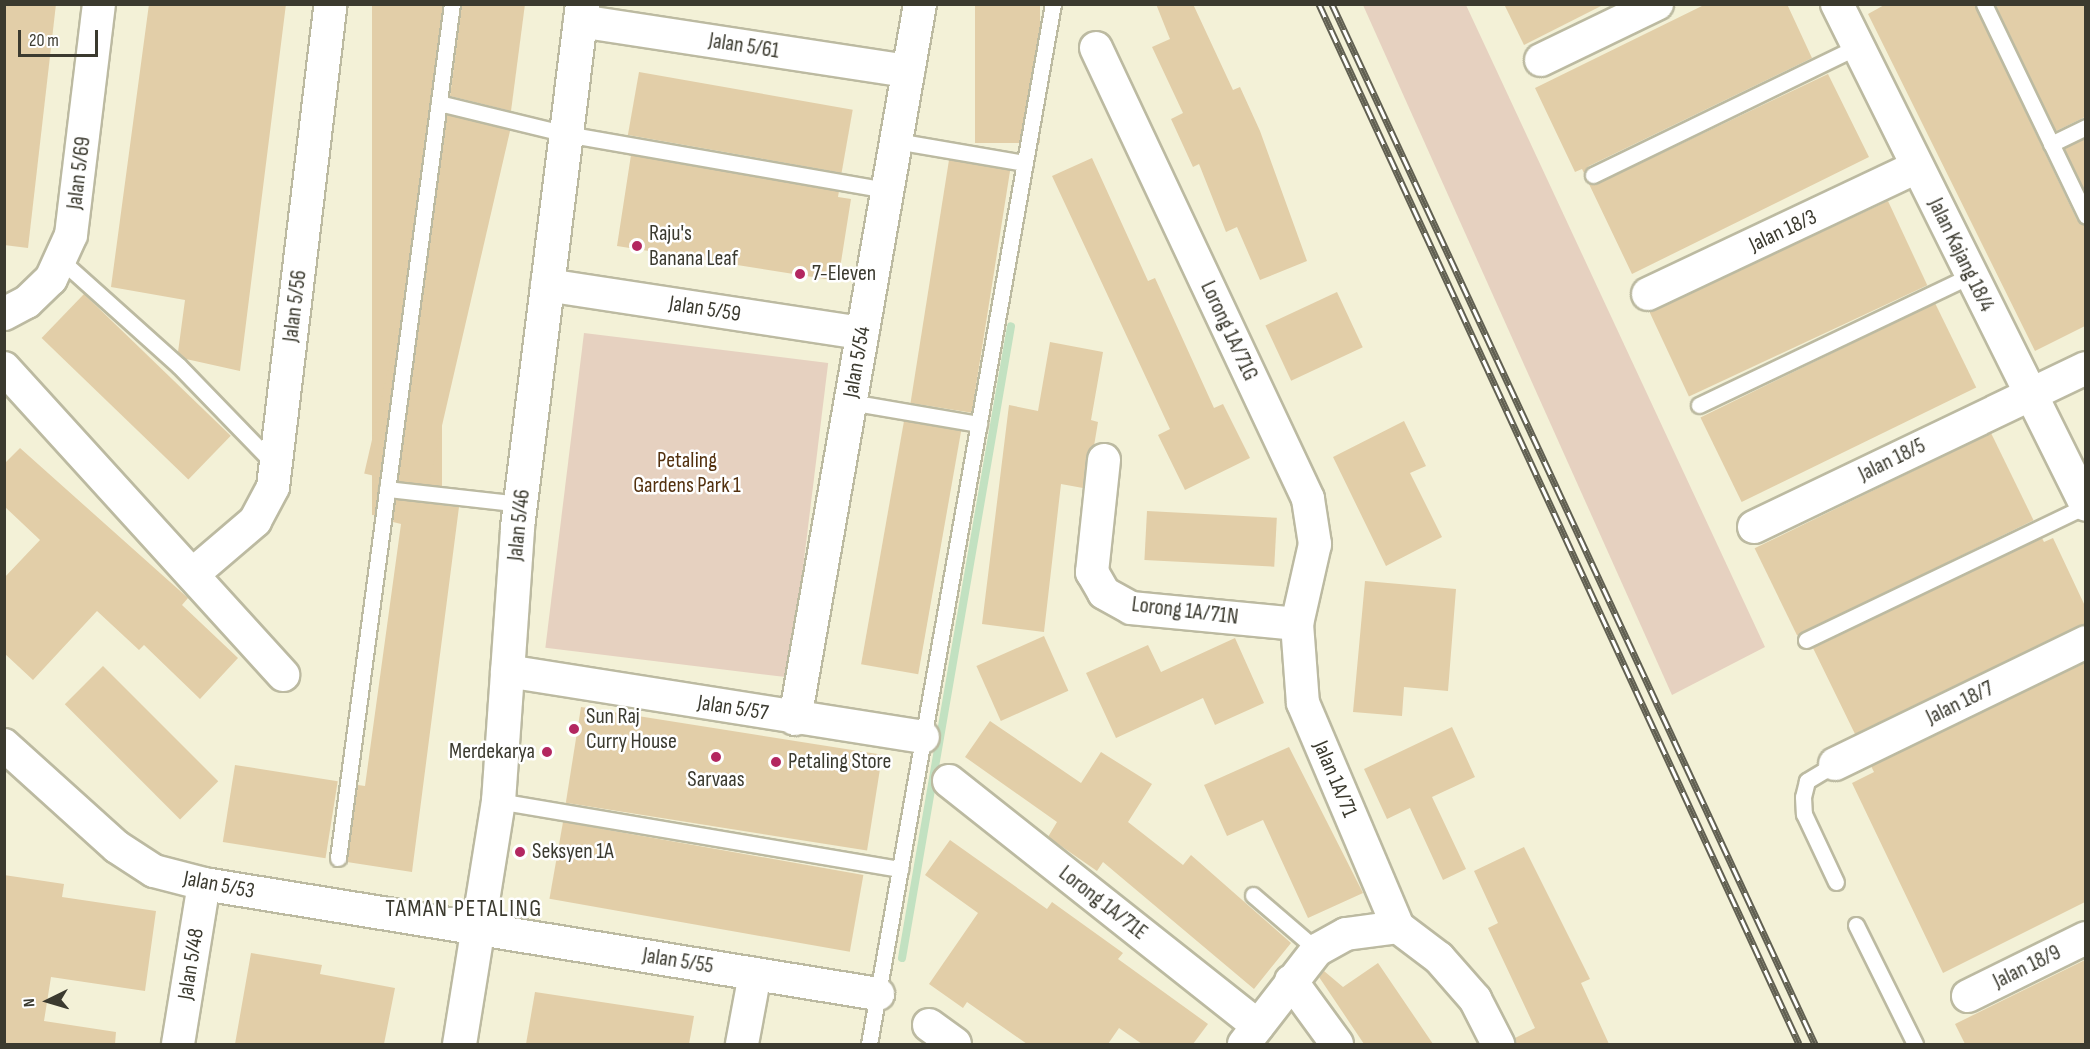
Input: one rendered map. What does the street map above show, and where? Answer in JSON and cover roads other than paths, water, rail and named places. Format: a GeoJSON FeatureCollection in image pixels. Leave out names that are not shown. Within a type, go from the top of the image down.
{"type":"FeatureCollection","features":[{"type":"Feature","properties":{"kind":"street","name":"Jalan 5/69"},"geometry":{"type":"LineString","coordinates":[[4,314],[27,302],[62,261],[71,235],[99,4]]}},
{"type":"Feature","properties":{"kind":"street","name":"Jalan 5/56"},"geometry":{"type":"LineString","coordinates":[[193,574],[267,505],[275,465],[332,4]]}},
{"type":"Feature","properties":{"kind":"street","name":"Jalan 5/54"},"geometry":{"type":"LineString","coordinates":[[795,719],[920,4]]}},
{"type":"Feature","properties":{"kind":"street"},"geometry":{"type":"LineString","coordinates":[[1541,60],[1657,4]]}},
{"type":"Feature","properties":{"kind":"street","name":"Jalan Kajang 18/4"},"geometry":{"type":"LineString","coordinates":[[1837,4],[2085,506]]}},
{"type":"Feature","properties":{"kind":"street","name":"Jalan 5/61"},"geometry":{"type":"LineString","coordinates":[[581,13],[908,71]]}},
{"type":"Feature","properties":{"kind":"street","name":"Jalan 5/46"},"geometry":{"type":"LineString","coordinates":[[459,1044],[498,801],[520,504],[581,13]]}},
{"type":"Feature","properties":{"kind":"street","name":"Lorong 1A/71G"},"geometry":{"type":"LineString","coordinates":[[1096,48],[1308,499],[1315,544],[1297,624]]}},
{"type":"Feature","properties":{"kind":"street","name":"Jalan 18/3"},"geometry":{"type":"LineString","coordinates":[[1648,294],[1917,167]]}},
{"type":"Feature","properties":{"kind":"street","name":"Jalan 5/59"},"geometry":{"type":"LineString","coordinates":[[547,285],[862,333]]}},
{"type":"Feature","properties":{"kind":"street"},"geometry":{"type":"LineString","coordinates":[[4,368],[283,675]]}},
{"type":"Feature","properties":{"kind":"street","name":"Jalan 18/5"},"geometry":{"type":"LineString","coordinates":[[1754,527],[2085,368]]}},
{"type":"Feature","properties":{"kind":"street","name":"Lorong 1A/71N"},"geometry":{"type":"LineString","coordinates":[[1104,460],[1092,572],[1104,593],[1131,608],[1297,624]]}},
{"type":"Feature","properties":{"kind":"street","name":"Jalan 1A/71"},"geometry":{"type":"LineString","coordinates":[[1297,624],[1303,703],[1398,927]]}},
{"type":"Feature","properties":{"kind":"street","name":"Jalan 18/7"},"geometry":{"type":"LineString","coordinates":[[1835,764],[2085,642]]}},
{"type":"Feature","properties":{"kind":"street","name":"Jalan 5/57"},"geometry":{"type":"LineString","coordinates":[[507,671],[795,719],[923,737]]}},
{"type":"Feature","properties":{"kind":"street","name":"Jalan 5/53"},"geometry":{"type":"LineString","coordinates":[[4,745],[137,862],[204,884],[477,928]]}},
{"type":"Feature","properties":{"kind":"street","name":"Lorong 1A/71E"},"geometry":{"type":"LineString","coordinates":[[949,781],[1251,1035]]}},
{"type":"Feature","properties":{"kind":"street","name":"Jalan 5/48"},"geometry":{"type":"LineString","coordinates":[[178,1044],[204,884]]}},
{"type":"Feature","properties":{"kind":"street"},"geometry":{"type":"LineString","coordinates":[[1251,1035],[1317,950],[1346,934],[1398,927],[1439,958],[1475,999],[1498,1044]]}},
{"type":"Feature","properties":{"kind":"street","name":"Jalan 5/55"},"geometry":{"type":"LineString","coordinates":[[477,928],[878,994]]}},
{"type":"Feature","properties":{"kind":"street","name":"Jalan 18/9"},"geometry":{"type":"LineString","coordinates":[[1968,996],[2085,938]]}},
{"type":"Feature","properties":{"kind":"street"},"geometry":{"type":"LineString","coordinates":[[742,1044],[755,974]]}},
{"type":"Feature","properties":{"kind":"street"},"geometry":{"type":"LineString","coordinates":[[1291,981],[1337,1044]]}},
{"type":"Feature","properties":{"kind":"street"},"geometry":{"type":"LineString","coordinates":[[929,1025],[955,1044]]}},
{"type":"Feature","properties":{"kind":"lane"},"geometry":{"type":"LineString","coordinates":[[338,858],[452,4]]}},
{"type":"Feature","properties":{"kind":"lane"},"geometry":{"type":"LineString","coordinates":[[869,1044],[1053,4]]}},
{"type":"Feature","properties":{"kind":"lane"},"geometry":{"type":"LineString","coordinates":[[1984,4],[2085,216]]}},
{"type":"Feature","properties":{"kind":"lane"},"geometry":{"type":"LineString","coordinates":[[1593,175],[1857,46]]}},
{"type":"Feature","properties":{"kind":"lane"},"geometry":{"type":"LineString","coordinates":[[439,103],[566,134],[887,190]]}},
{"type":"Feature","properties":{"kind":"lane"},"geometry":{"type":"LineString","coordinates":[[2051,144],[2085,127]]}},
{"type":"Feature","properties":{"kind":"lane"},"geometry":{"type":"LineString","coordinates":[[896,141],[1025,163]]}},
{"type":"Feature","properties":{"kind":"lane"},"geometry":{"type":"LineString","coordinates":[[62,261],[179,366],[275,465]]}},
{"type":"Feature","properties":{"kind":"lane"},"geometry":{"type":"LineString","coordinates":[[1699,405],[1971,275]]}},
{"type":"Feature","properties":{"kind":"lane"},"geometry":{"type":"LineString","coordinates":[[850,402],[979,424]]}},
{"type":"Feature","properties":{"kind":"lane"},"geometry":{"type":"LineString","coordinates":[[387,489],[520,504]]}},
{"type":"Feature","properties":{"kind":"lane"},"geometry":{"type":"LineString","coordinates":[[1806,640],[2085,506]]}},
{"type":"Feature","properties":{"kind":"lane"},"geometry":{"type":"LineString","coordinates":[[1835,764],[1807,781],[1803,797],[1804,814],[1836,882]]}},
{"type":"Feature","properties":{"kind":"lane"},"geometry":{"type":"LineString","coordinates":[[498,801],[900,869]]}},
{"type":"Feature","properties":{"kind":"lane"},"geometry":{"type":"LineString","coordinates":[[1253,895],[1317,950]]}},
{"type":"Feature","properties":{"kind":"lane"},"geometry":{"type":"LineString","coordinates":[[1856,925],[1915,1044]]}},
{"type":"Feature","properties":{"kind":"waterway"},"geometry":{"type":"LineString","coordinates":[[902,958],[1011,326]]}},
{"type":"Feature","properties":{"kind":"railway"},"geometry":{"type":"LineString","coordinates":[[1319,4],[1799,1044]]}},
{"type":"Feature","properties":{"kind":"railway"},"geometry":{"type":"LineString","coordinates":[[1332,4],[1815,1044]]}},
{"type":"Feature","properties":{"kind":"place","name":"Raju's Banana Leaf"},"geometry":{"type":"Point","coordinates":[637,246]}},
{"type":"Feature","properties":{"kind":"place","name":"7-Eleven"},"geometry":{"type":"Point","coordinates":[800,274]}},
{"type":"Feature","properties":{"kind":"place","name":"Sun Raj Curry House"},"geometry":{"type":"Point","coordinates":[574,729]}},
{"type":"Feature","properties":{"kind":"place","name":"Merdekarya"},"geometry":{"type":"Point","coordinates":[547,752]}},
{"type":"Feature","properties":{"kind":"place","name":"Sarvaas"},"geometry":{"type":"Point","coordinates":[716,757]}},
{"type":"Feature","properties":{"kind":"place","name":"Petaling Store"},"geometry":{"type":"Point","coordinates":[776,762]}},
{"type":"Feature","properties":{"kind":"place","name":"Seksyen 1A"},"geometry":{"type":"Point","coordinates":[520,852]}},
{"type":"Feature","properties":{"kind":"district","name":"TAMAN PETALING"},"geometry":{"type":"Point","coordinates":[464,909]}},
{"type":"Feature","properties":{"kind":"park label","name":"Petaling Gardens Park 1"},"geometry":{"type":"Point","coordinates":[687,473]}}]}
